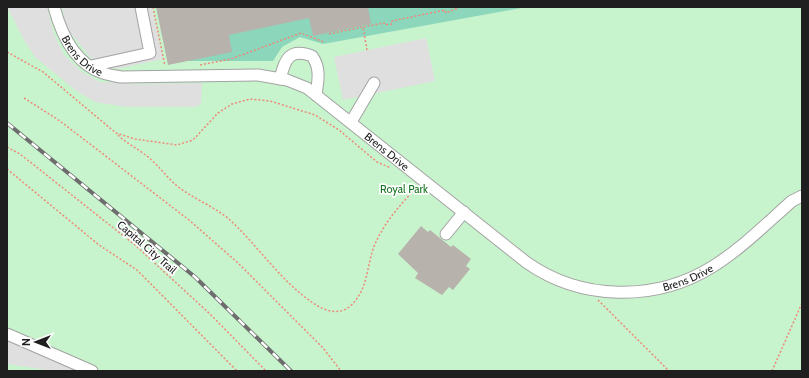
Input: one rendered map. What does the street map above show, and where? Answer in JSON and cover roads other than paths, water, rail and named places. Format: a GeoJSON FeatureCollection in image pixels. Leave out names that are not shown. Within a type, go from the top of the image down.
{"type":"FeatureCollection","features":[{"type":"Feature","properties":{"kind":"street","name":"Brens Drive"},"geometry":{"type":"LineString","coordinates":[[54,7],[58,22],[68,42],[80,58],[102,73],[121,77],[258,75],[280,79],[307,88],[526,262],[545,274],[586,289],[620,293],[655,290],[694,277],[723,259],[785,208],[802,196]]}},
{"type":"Feature","properties":{"kind":"street"},"geometry":{"type":"LineString","coordinates":[[91,66],[150,53],[140,7]]}},
{"type":"Feature","properties":{"kind":"street"},"geometry":{"type":"LineString","coordinates":[[280,79],[285,61],[292,55],[301,54],[312,56],[317,62],[318,74],[316,95]]}},
{"type":"Feature","properties":{"kind":"street"},"geometry":{"type":"LineString","coordinates":[[351,122],[374,83]]}},
{"type":"Feature","properties":{"kind":"street"},"geometry":{"type":"LineString","coordinates":[[785,208],[802,191]]}},
{"type":"Feature","properties":{"kind":"street","name":"Brens Drive"},"geometry":{"type":"LineString","coordinates":[[785,208],[802,202]]}},
{"type":"Feature","properties":{"kind":"street"},"geometry":{"type":"LineString","coordinates":[[446,234],[464,212]]}},
{"type":"Feature","properties":{"kind":"street"},"geometry":{"type":"LineString","coordinates":[[7,334],[92,371]]}},
{"type":"Feature","properties":{"kind":"railway"},"geometry":{"type":"LineString","coordinates":[[7,123],[195,277],[291,371]]}},
{"type":"Feature","properties":{"kind":"park label","name":"Royal Park"},"geometry":{"type":"Point","coordinates":[404,189]}}]}
